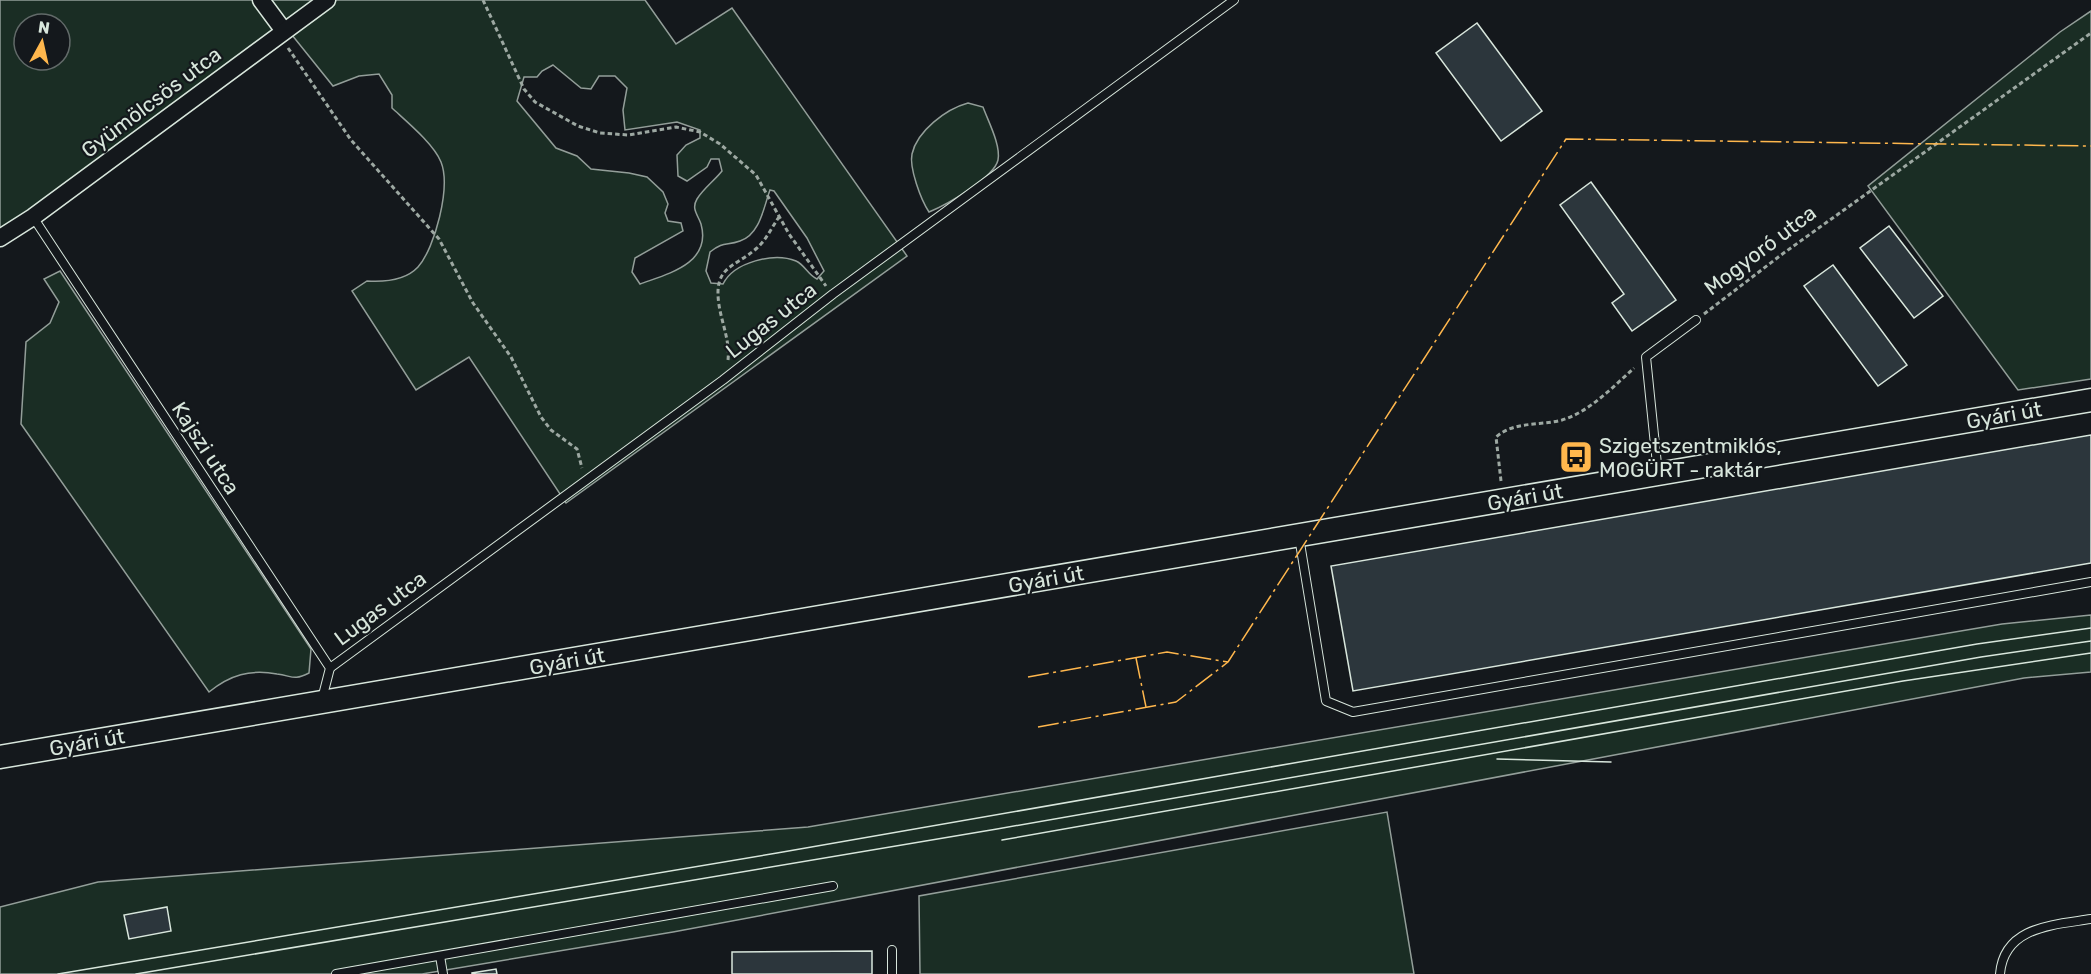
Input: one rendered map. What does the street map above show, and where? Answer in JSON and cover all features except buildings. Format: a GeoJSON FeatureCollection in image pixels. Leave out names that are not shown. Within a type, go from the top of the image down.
{"type":"FeatureCollection","features":[{"type":"Feature","properties":{"kind":"street"},"geometry":{"type":"LineString","coordinates":[[261,0],[281,33]]}},
{"type":"Feature","properties":{"kind":"street","name":"Gyümölcsös utca"},"geometry":{"type":"LineString","coordinates":[[0,238],[33,217],[327,0]]}},
{"type":"Feature","properties":{"kind":"street","name":"Gyári út"},"geometry":{"type":"LineString","coordinates":[[0,757],[2091,400]]}},
{"type":"Feature","properties":{"kind":"lane","name":"Lugas utca"},"geometry":{"type":"LineString","coordinates":[[330,668],[723,380],[833,294],[1234,0]]}},
{"type":"Feature","properties":{"kind":"lane","name":"Kajszi utca"},"geometry":{"type":"LineString","coordinates":[[33,217],[330,668]]}},
{"type":"Feature","properties":{"kind":"lane","name":"Mogyoró utca"},"geometry":{"type":"LineString","coordinates":[[1646,357],[1696,320]]}},
{"type":"Feature","properties":{"kind":"lane"},"geometry":{"type":"LineString","coordinates":[[1646,357],[1658,475]]}},
{"type":"Feature","properties":{"kind":"lane"},"geometry":{"type":"LineString","coordinates":[[1299,536],[1326,701],[1353,712],[2091,582]]}},
{"type":"Feature","properties":{"kind":"lane"},"geometry":{"type":"LineString","coordinates":[[321,703],[330,668]]}},
{"type":"Feature","properties":{"kind":"lane"},"geometry":{"type":"LineString","coordinates":[[336,974],[833,886]]}},
{"type":"Feature","properties":{"kind":"lane"},"geometry":{"type":"LineString","coordinates":[[2000,974],[2010,944],[2033,929],[2091,919]]}},
{"type":"Feature","properties":{"kind":"lane"},"geometry":{"type":"LineString","coordinates":[[892,950],[892,974]]}},
{"type":"Feature","properties":{"kind":"lane"},"geometry":{"type":"LineString","coordinates":[[440,956],[443,974]]}},
{"type":"Feature","properties":{"kind":"path"},"geometry":{"type":"LineString","coordinates":[[483,0],[524,89],[535,102],[559,117],[600,133],[628,135],[676,127],[700,132],[720,144],[756,175],[779,217],[833,294]]}},
{"type":"Feature","properties":{"kind":"path"},"geometry":{"type":"LineString","coordinates":[[281,33],[351,140],[439,239],[472,303],[511,357],[541,417],[551,430],[578,449],[582,460],[581,482]]}},
{"type":"Feature","properties":{"kind":"path","name":"Mogyoró utca"},"geometry":{"type":"LineString","coordinates":[[1696,320],[1781,255],[2091,33]]}},
{"type":"Feature","properties":{"kind":"path"},"geometry":{"type":"LineString","coordinates":[[723,380],[728,343],[719,304],[718,287],[723,272],[731,263],[758,247],[779,217]]}},
{"type":"Feature","properties":{"kind":"path"},"geometry":{"type":"LineString","coordinates":[[1503,501],[1496,437],[1505,429],[1563,420],[1600,398],[1646,357]]}},
{"type":"Feature","properties":{"kind":"green space"},"geometry":{"type":"Polygon","coordinates":[[[0,0],[645,0],[676,44],[732,8],[907,256],[566,503],[469,357],[416,390],[352,291],[367,281],[387,281],[400,278],[418,267],[430,246],[440,217],[444,173],[441,162],[426,140],[392,108],[392,95],[379,74],[359,76],[333,86],[292,35],[0,245],[0,0]],[[553,65],[537,77],[524,77],[517,101],[556,148],[577,156],[591,169],[647,177],[663,192],[668,204],[665,213],[668,221],[681,223],[683,231],[635,258],[632,272],[640,284],[685,265],[700,249],[703,238],[695,203],[722,171],[719,159],[711,159],[707,167],[687,181],[678,176],[677,155],[686,145],[700,138],[700,130],[677,122],[625,130],[623,110],[627,88],[615,76],[599,76],[591,89],[581,88],[553,65]],[[770,190],[760,219],[752,233],[747,238],[722,245],[710,252],[706,271],[711,283],[723,284],[736,270],[755,261],[766,259],[796,261],[817,279],[824,271],[807,238],[774,191],[770,190]]]}},
{"type":"Feature","properties":{"kind":"green space"},"geometry":{"type":"Polygon","coordinates":[[[2091,11],[2091,379],[2018,390],[1868,186],[2060,32],[2091,11]]]}},
{"type":"Feature","properties":{"kind":"green space"},"geometry":{"type":"Polygon","coordinates":[[[968,103],[983,107],[996,140],[998,160],[995,167],[979,183],[929,212],[914,175],[912,154],[915,145],[934,122],[951,110],[968,103]]]}},
{"type":"Feature","properties":{"kind":"green space"},"geometry":{"type":"Polygon","coordinates":[[[60,271],[311,649],[309,673],[296,677],[249,673],[225,681],[209,692],[21,424],[26,342],[50,323],[59,302],[44,279],[60,271]]]}},
{"type":"Feature","properties":{"kind":"green space"},"geometry":{"type":"Polygon","coordinates":[[[2091,615],[2091,672],[2024,678],[673,932],[422,974],[0,974],[0,907],[98,882],[808,827],[2002,624],[2091,615]]]}},
{"type":"Feature","properties":{"kind":"green space"},"geometry":{"type":"Polygon","coordinates":[[[1387,812],[1414,974],[920,974],[919,896],[1387,812]]]}},
{"type":"Feature","properties":{"kind":"tram line"},"geometry":{"type":"LineString","coordinates":[[58,974],[777,853],[1977,644],[2091,628]]}},
{"type":"Feature","properties":{"kind":"tram line"},"geometry":{"type":"LineString","coordinates":[[136,974],[997,829],[1981,657],[2091,641]]}},
{"type":"Feature","properties":{"kind":"tram line"},"geometry":{"type":"LineString","coordinates":[[1002,840],[1903,681],[2091,653]]}},
{"type":"Feature","properties":{"kind":"tram line"},"geometry":{"type":"LineString","coordinates":[[1497,759],[1611,762]]}},
{"type":"Feature","properties":{"kind":"power"},"geometry":{"type":"LineString","coordinates":[[1038,727],[1176,702],[1228,662],[1566,139],[2091,146]]}},
{"type":"Feature","properties":{"kind":"power"},"geometry":{"type":"LineString","coordinates":[[1028,677],[1167,652],[1228,662]]}},
{"type":"Feature","properties":{"kind":"power"},"geometry":{"type":"LineString","coordinates":[[1136,658],[1146,707]]}},
{"type":"Feature","properties":{"kind":"place","name":"Szigetszentmiklós, MOGÜRT - raktár"},"geometry":{"type":"Point","coordinates":[1576,457]}}]}
